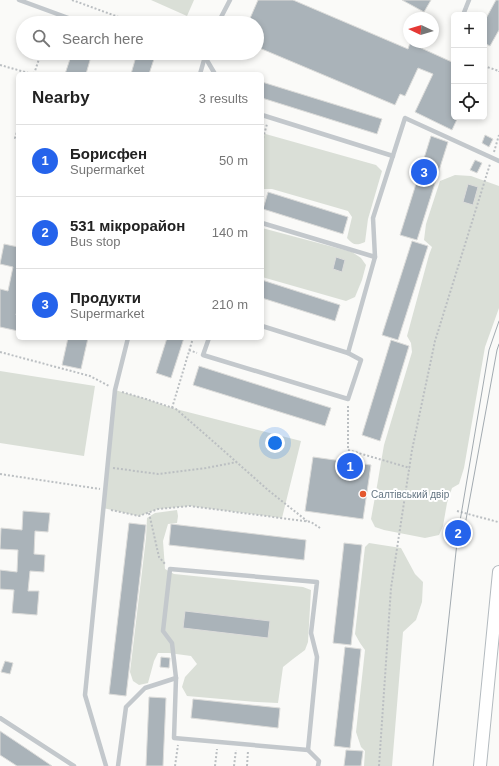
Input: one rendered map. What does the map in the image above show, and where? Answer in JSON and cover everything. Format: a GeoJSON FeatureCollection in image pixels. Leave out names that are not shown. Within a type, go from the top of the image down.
{"type":"FeatureCollection","features":[{"type":"Feature","properties":{"kind":"main road"},"geometry":{"type":"LineString","coordinates":[[480,766],[499,572]]}},
{"type":"Feature","properties":{"kind":"lane"},"geometry":{"type":"LineString","coordinates":[[19,0],[63,16]]}},
{"type":"Feature","properties":{"kind":"lane"},"geometry":{"type":"LineString","coordinates":[[222,16],[230,0]]}},
{"type":"Feature","properties":{"kind":"lane"},"geometry":{"type":"LineString","coordinates":[[464,12],[469,0]]}},
{"type":"Feature","properties":{"kind":"lane"},"geometry":{"type":"LineString","coordinates":[[201,72],[204,60]]}},
{"type":"Feature","properties":{"kind":"lane"},"geometry":{"type":"LineString","coordinates":[[208,60],[214,72]]}},
{"type":"Feature","properties":{"kind":"lane"},"geometry":{"type":"LineString","coordinates":[[264,116],[393,156]]}},
{"type":"Feature","properties":{"kind":"lane"},"geometry":{"type":"LineString","coordinates":[[348,353],[374,256],[373,218],[405,118],[499,161]]}},
{"type":"Feature","properties":{"kind":"lane"},"geometry":{"type":"LineString","coordinates":[[264,224],[374,256]]}},
{"type":"Feature","properties":{"kind":"lane"},"geometry":{"type":"LineString","coordinates":[[207,340],[203,355],[348,399],[361,360],[348,353],[264,327]]}},
{"type":"Feature","properties":{"kind":"lane"},"geometry":{"type":"LineString","coordinates":[[106,766],[85,695],[115,390],[128,340]]}},
{"type":"Feature","properties":{"kind":"lane"},"geometry":{"type":"LineString","coordinates":[[308,750],[317,657],[311,633],[317,582],[170,569],[164,631],[172,643],[176,678],[174,738],[308,750],[319,760],[318,766]]}},
{"type":"Feature","properties":{"kind":"lane"},"geometry":{"type":"LineString","coordinates":[[118,766],[126,707],[145,688],[176,678]]}},
{"type":"Feature","properties":{"kind":"lane"},"geometry":{"type":"LineString","coordinates":[[0,718],[74,766]]}},
{"type":"Feature","properties":{"kind":"path"},"geometry":{"type":"LineString","coordinates":[[72,0],[116,16]]}},
{"type":"Feature","properties":{"kind":"path"},"geometry":{"type":"LineString","coordinates":[[34,72],[38,60]]}},
{"type":"Feature","properties":{"kind":"path"},"geometry":{"type":"LineString","coordinates":[[0,65],[26,72]]}},
{"type":"Feature","properties":{"kind":"path"},"geometry":{"type":"LineString","coordinates":[[487,67],[499,72]]}},
{"type":"Feature","properties":{"kind":"path"},"geometry":{"type":"LineString","coordinates":[[264,135],[269,117]]}},
{"type":"Feature","properties":{"kind":"path"},"geometry":{"type":"LineString","coordinates":[[379,766],[391,588],[412,450],[435,341],[499,135]]}},
{"type":"Feature","properties":{"kind":"path"},"geometry":{"type":"LineString","coordinates":[[172,408],[192,340]]}},
{"type":"Feature","properties":{"kind":"path"},"geometry":{"type":"LineString","coordinates":[[0,352],[90,376],[115,390],[176,409],[268,490],[307,521]]}},
{"type":"Feature","properties":{"kind":"path"},"geometry":{"type":"LineString","coordinates":[[348,399],[348,450],[410,468]]}},
{"type":"Feature","properties":{"kind":"path"},"geometry":{"type":"LineString","coordinates":[[108,467],[158,474],[206,468],[236,462]]}},
{"type":"Feature","properties":{"kind":"path"},"geometry":{"type":"LineString","coordinates":[[0,474],[105,490]]}},
{"type":"Feature","properties":{"kind":"path"},"geometry":{"type":"LineString","coordinates":[[104,508],[139,516],[158,509],[190,506],[307,521],[320,528]]}},
{"type":"Feature","properties":{"kind":"path"},"geometry":{"type":"LineString","coordinates":[[457,511],[498,522]]}},
{"type":"Feature","properties":{"kind":"path"},"geometry":{"type":"LineString","coordinates":[[149,513],[160,557],[170,569]]}},
{"type":"Feature","properties":{"kind":"path"},"geometry":{"type":"LineString","coordinates":[[175,766],[180,738]]}},
{"type":"Feature","properties":{"kind":"path"},"geometry":{"type":"LineString","coordinates":[[215,766],[218,742]]}},
{"type":"Feature","properties":{"kind":"path"},"geometry":{"type":"LineString","coordinates":[[234,766],[236,743]]}},
{"type":"Feature","properties":{"kind":"path"},"geometry":{"type":"LineString","coordinates":[[247,766],[249,744]]}},
{"type":"Feature","properties":{"kind":"shaded area"},"geometry":{"type":"Polygon","coordinates":[[[151,0],[194,0],[187,16],[151,0]]]}},
{"type":"Feature","properties":{"kind":"shaded area"},"geometry":{"type":"Polygon","coordinates":[[[264,134],[376,165],[382,171],[368,219],[365,242],[359,244],[351,242],[347,238],[352,217],[348,211],[272,189],[264,189],[264,134]]]}},
{"type":"Feature","properties":{"kind":"shaded area"},"geometry":{"type":"Polygon","coordinates":[[[455,175],[471,176],[499,186],[499,308],[485,347],[464,468],[459,484],[452,488],[447,503],[443,526],[439,535],[425,538],[375,527],[371,519],[384,445],[412,352],[411,343],[407,336],[432,247],[424,240],[426,224],[440,181],[455,175]]]}},
{"type":"Feature","properties":{"kind":"shaded area"},"geometry":{"type":"Polygon","coordinates":[[[264,229],[352,252],[361,258],[366,265],[362,280],[355,297],[346,301],[264,278],[264,229]]]}},
{"type":"Feature","properties":{"kind":"shaded area"},"geometry":{"type":"Polygon","coordinates":[[[0,371],[95,386],[84,456],[0,443],[0,371]]]}},
{"type":"Feature","properties":{"kind":"shaded area"},"geometry":{"type":"Polygon","coordinates":[[[115,390],[172,408],[301,441],[282,518],[190,506],[158,509],[139,516],[103,508],[115,390]]]}},
{"type":"Feature","properties":{"kind":"shaded area"},"geometry":{"type":"Polygon","coordinates":[[[177,510],[177,523],[168,524],[163,541],[165,569],[174,574],[303,587],[311,590],[308,642],[305,650],[283,667],[278,703],[187,696],[182,687],[185,677],[197,664],[191,656],[158,653],[154,661],[148,683],[139,685],[133,681],[130,672],[146,538],[147,518],[155,513],[177,510]]]}},
{"type":"Feature","properties":{"kind":"shaded area"},"geometry":{"type":"Polygon","coordinates":[[[369,543],[401,548],[415,574],[423,582],[422,602],[416,620],[403,632],[392,766],[364,766],[365,751],[361,747],[356,732],[365,650],[355,634],[365,547],[369,543]]]}},
{"type":"Feature","properties":{"kind":"building"},"geometry":{"type":"Polygon","coordinates":[[[258,0],[293,0],[403,48],[421,48],[451,62],[451,120],[457,120],[452,130],[415,112],[433,74],[418,68],[405,96],[400,94],[395,105],[264,50],[264,16],[251,16],[258,0]]]}},
{"type":"Feature","properties":{"kind":"building"},"geometry":{"type":"Polygon","coordinates":[[[402,0],[431,0],[424,12],[402,0]]]}},
{"type":"Feature","properties":{"kind":"building"},"geometry":{"type":"Polygon","coordinates":[[[496,0],[499,0],[499,30],[490,46],[487,44],[487,16],[496,0]]]}},
{"type":"Feature","properties":{"kind":"building"},"geometry":{"type":"Polygon","coordinates":[[[70,60],[90,60],[87,72],[66,72],[70,60]]]}},
{"type":"Feature","properties":{"kind":"building"},"geometry":{"type":"Polygon","coordinates":[[[135,60],[154,60],[150,72],[132,72],[135,60]]]}},
{"type":"Feature","properties":{"kind":"building"},"geometry":{"type":"Polygon","coordinates":[[[264,83],[382,119],[377,134],[264,99],[264,83]]]}},
{"type":"Feature","properties":{"kind":"building"},"geometry":{"type":"Polygon","coordinates":[[[485,135],[493,139],[489,147],[482,143],[485,135]]]}},
{"type":"Feature","properties":{"kind":"building"},"geometry":{"type":"Polygon","coordinates":[[[431,136],[448,142],[417,240],[400,235],[431,136]]]}},
{"type":"Feature","properties":{"kind":"building"},"geometry":{"type":"Polygon","coordinates":[[[475,160],[482,163],[477,173],[470,170],[475,160]]]}},
{"type":"Feature","properties":{"kind":"building"},"geometry":{"type":"Polygon","coordinates":[[[468,184],[478,187],[473,205],[463,202],[468,184]]]}},
{"type":"Feature","properties":{"kind":"building"},"geometry":{"type":"Polygon","coordinates":[[[268,192],[348,217],[343,234],[264,209],[268,192]]]}},
{"type":"Feature","properties":{"kind":"building"},"geometry":{"type":"Polygon","coordinates":[[[412,241],[428,246],[398,340],[382,335],[412,241]]]}},
{"type":"Feature","properties":{"kind":"building"},"geometry":{"type":"Polygon","coordinates":[[[4,244],[16,247],[16,331],[0,327],[0,289],[8,291],[13,267],[0,264],[4,244]]]}},
{"type":"Feature","properties":{"kind":"building"},"geometry":{"type":"Polygon","coordinates":[[[336,257],[345,260],[342,272],[333,269],[336,257]]]}},
{"type":"Feature","properties":{"kind":"building"},"geometry":{"type":"Polygon","coordinates":[[[264,281],[340,305],[335,321],[264,299],[264,281]]]}},
{"type":"Feature","properties":{"kind":"building"},"geometry":{"type":"Polygon","coordinates":[[[68,340],[88,340],[81,369],[62,365],[68,340]]]}},
{"type":"Feature","properties":{"kind":"building"},"geometry":{"type":"Polygon","coordinates":[[[166,340],[183,340],[171,378],[156,373],[166,340]]]}},
{"type":"Feature","properties":{"kind":"building"},"geometry":{"type":"Polygon","coordinates":[[[391,340],[409,346],[380,441],[362,435],[391,340]]]}},
{"type":"Feature","properties":{"kind":"building"},"geometry":{"type":"Polygon","coordinates":[[[199,366],[331,408],[325,426],[193,385],[199,366]]]}},
{"type":"Feature","properties":{"kind":"building"},"geometry":{"type":"Polygon","coordinates":[[[313,457],[371,465],[363,519],[305,511],[313,457]]]}},
{"type":"Feature","properties":{"kind":"building"},"geometry":{"type":"Polygon","coordinates":[[[23,511],[50,513],[48,532],[35,531],[34,554],[45,555],[44,572],[30,571],[28,591],[39,591],[37,615],[12,613],[14,590],[0,589],[0,570],[17,572],[18,550],[0,549],[1,528],[22,530],[23,511]]]}},
{"type":"Feature","properties":{"kind":"building"},"geometry":{"type":"Polygon","coordinates":[[[129,523],[146,525],[126,696],[109,694],[129,523]]]}},
{"type":"Feature","properties":{"kind":"building"},"geometry":{"type":"Polygon","coordinates":[[[171,524],[306,540],[304,560],[169,545],[171,524]]]}},
{"type":"Feature","properties":{"kind":"building"},"geometry":{"type":"Polygon","coordinates":[[[344,543],[362,545],[351,645],[333,643],[344,543]]]}},
{"type":"Feature","properties":{"kind":"building"},"geometry":{"type":"Polygon","coordinates":[[[185,611],[270,621],[268,638],[183,628],[185,611]]]}},
{"type":"Feature","properties":{"kind":"building"},"geometry":{"type":"Polygon","coordinates":[[[345,647],[361,649],[350,748],[334,746],[345,647]]]}},
{"type":"Feature","properties":{"kind":"building"},"geometry":{"type":"Polygon","coordinates":[[[161,657],[170,658],[169,668],[160,667],[161,657]]]}},
{"type":"Feature","properties":{"kind":"building"},"geometry":{"type":"Polygon","coordinates":[[[5,661],[13,663],[10,674],[1,672],[5,661]]]}},
{"type":"Feature","properties":{"kind":"building"},"geometry":{"type":"Polygon","coordinates":[[[149,697],[166,698],[163,766],[146,766],[149,697]]]}},
{"type":"Feature","properties":{"kind":"building"},"geometry":{"type":"Polygon","coordinates":[[[193,699],[280,708],[278,728],[191,718],[193,699]]]}},
{"type":"Feature","properties":{"kind":"building"},"geometry":{"type":"Polygon","coordinates":[[[0,731],[52,766],[17,766],[0,755],[0,731]]]}},
{"type":"Feature","properties":{"kind":"building"},"geometry":{"type":"Polygon","coordinates":[[[346,750],[363,751],[361,766],[344,766],[346,750]]]}},
{"type":"Feature","properties":{"kind":"tram line"},"geometry":{"type":"LineString","coordinates":[[433,766],[458,533],[489,350],[499,321]]}},
{"type":"Feature","properties":{"kind":"tram line"},"geometry":{"type":"LineString","coordinates":[[461,547],[499,344]]}},
{"type":"Feature","properties":{"kind":"place","name":"Продукти"},"geometry":{"type":"Point","coordinates":[424,172]}},
{"type":"Feature","properties":{"kind":"place","name":"Борисфен"},"geometry":{"type":"Point","coordinates":[350,466]}},
{"type":"Feature","properties":{"kind":"place","name":"Салтівський двір"},"geometry":{"type":"Point","coordinates":[363,494]}},
{"type":"Feature","properties":{"kind":"place","name":"531 мікрорайон"},"geometry":{"type":"Point","coordinates":[458,533]}}]}
